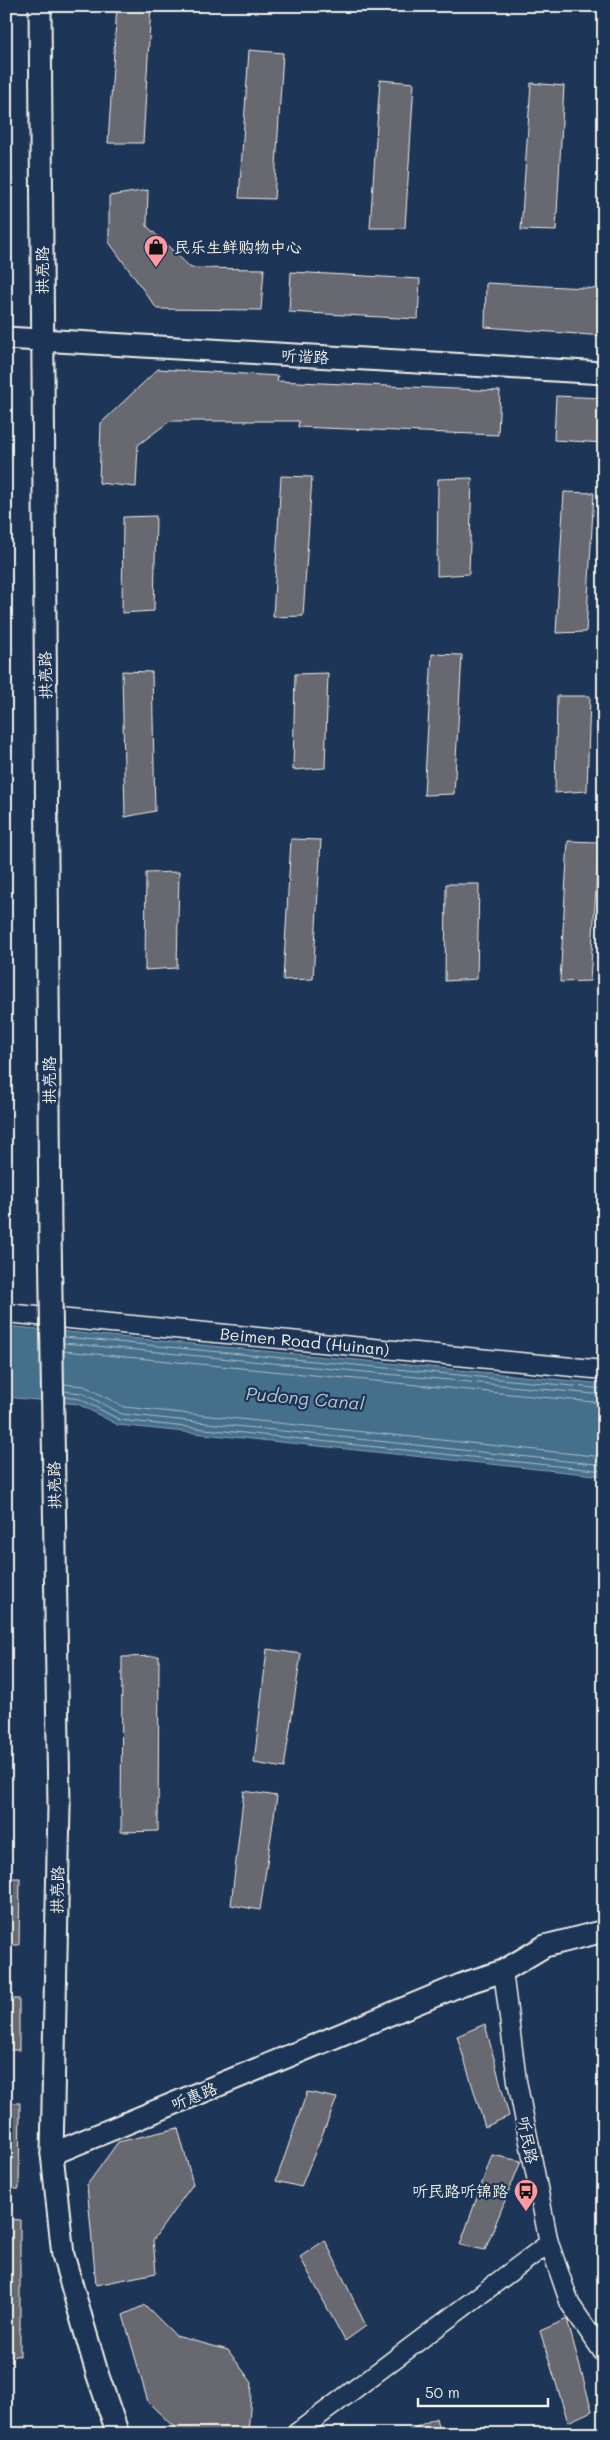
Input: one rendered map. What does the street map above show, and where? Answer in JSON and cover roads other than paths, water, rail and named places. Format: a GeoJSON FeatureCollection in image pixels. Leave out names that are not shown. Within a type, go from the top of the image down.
{"type":"FeatureCollection","features":[{"type":"Feature","properties":{"kind":"street","name":"拱亮路"},"geometry":{"type":"LineString","coordinates":[[40,6],[50,1231],[59,1806],[52,2154]]}},
{"type":"Feature","properties":{"kind":"street","name":"听谐路"},"geometry":{"type":"LineString","coordinates":[[6,338],[604,373]]}},
{"type":"Feature","properties":{"kind":"street","name":"Beimen Road (Huinan)"},"geometry":{"type":"LineString","coordinates":[[6,1313],[604,1370]]}},
{"type":"Feature","properties":{"kind":"street","name":"听惠路"},"geometry":{"type":"LineString","coordinates":[[52,2154],[464,1984],[503,1971],[545,1946],[604,1931]]}},
{"type":"Feature","properties":{"kind":"street","name":"听民路"},"geometry":{"type":"LineString","coordinates":[[503,1971],[517,2081],[549,2243],[570,2304],[604,2354]]}},
{"type":"Feature","properties":{"kind":"street"},"geometry":{"type":"LineString","coordinates":[[52,2154],[63,2255],[98,2376],[118,2434]]}},
{"type":"Feature","properties":{"kind":"street"},"geometry":{"type":"LineString","coordinates":[[295,2434],[549,2243]]}},
{"type":"Feature","properties":{"kind":"water","name":"Pudong Canal"},"geometry":{"type":"Polygon","coordinates":[[[6,1326],[604,1384],[604,1476],[118,1425],[78,1404],[6,1397],[6,1326]]]}},
{"type":"Feature","properties":{"kind":"place","name":"民乐生鲜购物中心"},"geometry":{"type":"Point","coordinates":[156,268]}},
{"type":"Feature","properties":{"kind":"place","name":"听民路听锦路"},"geometry":{"type":"Point","coordinates":[526,2212]}}]}
